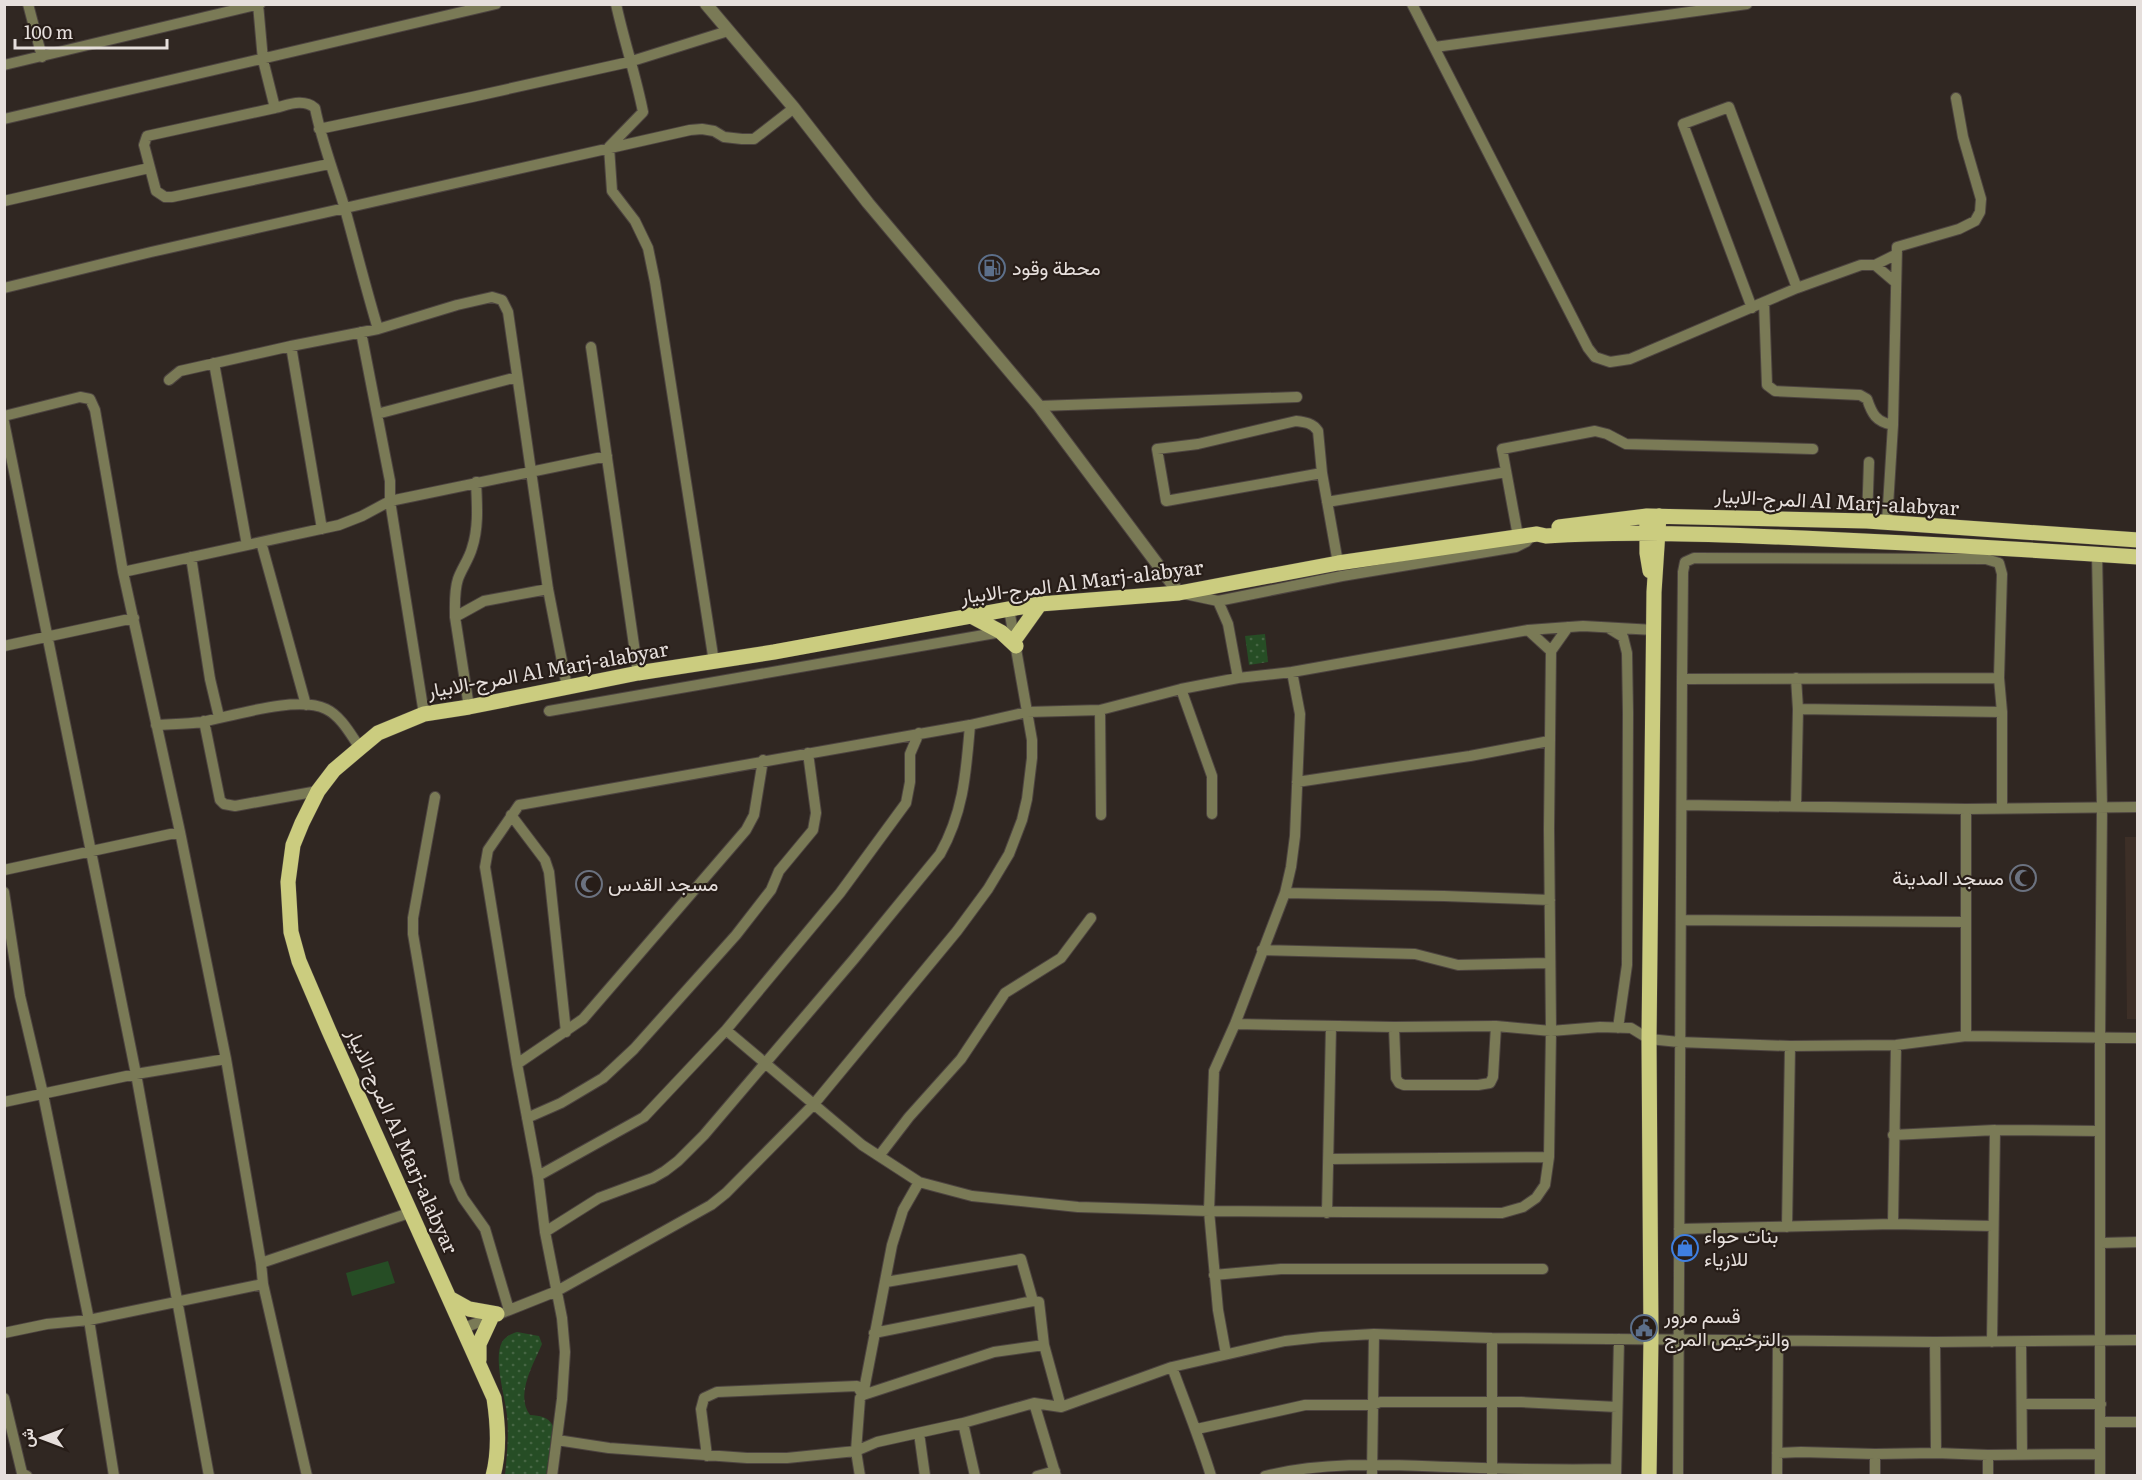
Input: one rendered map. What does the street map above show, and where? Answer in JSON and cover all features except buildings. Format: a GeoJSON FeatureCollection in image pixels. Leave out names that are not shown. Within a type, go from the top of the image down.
{"type":"FeatureCollection","features":[{"type":"Feature","properties":{"kind":"main road","name":"المرج-الابيار Al Marj-alabyar"},"geometry":{"type":"LineString","coordinates":[[494,1476],[497,1456],[497,1420],[494,1398],[329,1031],[299,961],[291,932],[288,882],[293,845],[302,823],[318,791],[334,770],[378,733],[424,714],[638,673],[774,652],[969,615],[1040,604],[1179,593],[1338,563],[1529,535],[1564,526],[1653,516],[1867,521],[2138,540]]}},
{"type":"Feature","properties":{"kind":"main road"},"geometry":{"type":"LineString","coordinates":[[1649,1476],[1651,1338],[1649,1039],[1654,630],[1653,516]]}},
{"type":"Feature","properties":{"kind":"main road"},"geometry":{"type":"LineString","coordinates":[[1624,533],[1637,540],[1652,557]]}},
{"type":"Feature","properties":{"kind":"main road","name":"المرج-الابيار Al Marj-alabyar"},"geometry":{"type":"LineString","coordinates":[[1529,535],[1682,533],[1870,541],[2138,557]]}},
{"type":"Feature","properties":{"kind":"main road"},"geometry":{"type":"LineString","coordinates":[[1652,557],[1666,543],[1682,533]]}},
{"type":"Feature","properties":{"kind":"main road"},"geometry":{"type":"LineString","coordinates":[[969,615],[1011,639],[1040,604]]}},
{"type":"Feature","properties":{"kind":"main road"},"geometry":{"type":"LineString","coordinates":[[451,1299],[467,1308],[499,1313],[479,1344],[478,1363]]}},
{"type":"Feature","properties":{"kind":"street"},"geometry":{"type":"LineString","coordinates":[[28,4],[42,57]]}},
{"type":"Feature","properties":{"kind":"street"},"geometry":{"type":"LineString","coordinates":[[4,119],[496,4]]}},
{"type":"Feature","properties":{"kind":"street"},"geometry":{"type":"LineString","coordinates":[[616,4],[629,62],[638,84],[643,112],[609,147],[612,191],[635,221],[648,248],[714,662]]}},
{"type":"Feature","properties":{"kind":"street"},"geometry":{"type":"LineString","coordinates":[[706,4],[794,108],[868,203],[1039,405],[1179,593],[1218,601],[1342,576],[1516,547],[1526,542],[1529,535],[1506,472],[1502,449],[1595,431],[1607,434],[1626,444],[1813,449]]}},
{"type":"Feature","properties":{"kind":"street"},"geometry":{"type":"LineString","coordinates":[[1413,4],[1557,289],[1595,357],[1610,362],[1630,359],[1797,288],[1861,265],[1875,265],[1895,255]]}},
{"type":"Feature","properties":{"kind":"street"},"geometry":{"type":"LineString","coordinates":[[1435,47],[1747,4]]}},
{"type":"Feature","properties":{"kind":"street"},"geometry":{"type":"LineString","coordinates":[[4,65],[259,5],[263,60],[275,108]]}},
{"type":"Feature","properties":{"kind":"street"},"geometry":{"type":"LineString","coordinates":[[319,129],[472,98],[629,62],[728,31]]}},
{"type":"Feature","properties":{"kind":"street"},"geometry":{"type":"LineString","coordinates":[[1887,522],[1893,424],[1894,282],[1897,247],[1959,229],[1975,221],[1980,212],[1981,199],[1963,136],[1956,98]]}},
{"type":"Feature","properties":{"kind":"street"},"geometry":{"type":"LineString","coordinates":[[329,164],[165,197],[156,191],[144,146],[147,136],[299,102],[315,108],[319,129],[345,208],[358,263],[378,329]]}},
{"type":"Feature","properties":{"kind":"street"},"geometry":{"type":"LineString","coordinates":[[1752,308],[1683,124],[1729,107],[1797,288]]}},
{"type":"Feature","properties":{"kind":"street"},"geometry":{"type":"LineString","coordinates":[[4,288],[345,208],[454,185],[609,147],[702,129],[714,131],[724,137],[754,139],[794,108]]}},
{"type":"Feature","properties":{"kind":"street"},"geometry":{"type":"LineString","coordinates":[[4,201],[149,168]]}},
{"type":"Feature","properties":{"kind":"street"},"geometry":{"type":"LineString","coordinates":[[1875,265],[1894,282]]}},
{"type":"Feature","properties":{"kind":"street"},"geometry":{"type":"LineString","coordinates":[[169,380],[180,370],[378,329],[457,305],[492,297],[505,303],[548,589],[567,687]]}},
{"type":"Feature","properties":{"kind":"street"},"geometry":{"type":"LineString","coordinates":[[1764,302],[1767,386],[1775,391],[1860,395],[1867,399],[1874,417],[1882,423],[1893,424]]}},
{"type":"Feature","properties":{"kind":"street"},"geometry":{"type":"LineString","coordinates":[[361,332],[390,481],[390,501],[424,714]]}},
{"type":"Feature","properties":{"kind":"street"},"geometry":{"type":"LineString","coordinates":[[291,346],[322,529]]}},
{"type":"Feature","properties":{"kind":"street"},"geometry":{"type":"LineString","coordinates":[[591,347],[638,673]]}},
{"type":"Feature","properties":{"kind":"street"},"geometry":{"type":"LineString","coordinates":[[214,363],[247,545]]}},
{"type":"Feature","properties":{"kind":"street"},"geometry":{"type":"LineString","coordinates":[[377,414],[517,376]]}},
{"type":"Feature","properties":{"kind":"street"},"geometry":{"type":"LineString","coordinates":[[4,416],[80,397],[90,399],[95,410],[123,572],[180,832],[226,1059],[263,1284],[307,1476]]}},
{"type":"Feature","properties":{"kind":"street"},"geometry":{"type":"LineString","coordinates":[[1039,405],[1297,397]]}},
{"type":"Feature","properties":{"kind":"street"},"geometry":{"type":"LineString","coordinates":[[1322,473],[1166,501],[1157,449],[1198,444],[1296,421],[1315,426],[1318,432],[1322,473],[1338,563]]}},
{"type":"Feature","properties":{"kind":"street"},"geometry":{"type":"LineString","coordinates":[[4,422],[136,1074],[209,1476]]}},
{"type":"Feature","properties":{"kind":"street"},"geometry":{"type":"LineString","coordinates":[[123,572],[322,529],[351,521],[390,501],[607,456]]}},
{"type":"Feature","properties":{"kind":"street"},"geometry":{"type":"LineString","coordinates":[[1867,521],[1869,462]]}},
{"type":"Feature","properties":{"kind":"street"},"geometry":{"type":"LineString","coordinates":[[1327,501],[1506,472]]}},
{"type":"Feature","properties":{"kind":"street"},"geometry":{"type":"LineString","coordinates":[[469,707],[455,616],[455,598],[458,579],[472,549],[475,535],[478,515],[476,482]]}},
{"type":"Feature","properties":{"kind":"street"},"geometry":{"type":"LineString","coordinates":[[261,542],[306,705]]}},
{"type":"Feature","properties":{"kind":"street"},"geometry":{"type":"LineString","coordinates":[[2097,554],[2102,807],[2100,1476]]}},
{"type":"Feature","properties":{"kind":"street"},"geometry":{"type":"LineString","coordinates":[[191,557],[210,679],[219,717]]}},
{"type":"Feature","properties":{"kind":"street"},"geometry":{"type":"LineString","coordinates":[[1678,1476],[1679,1042],[1683,572],[1685,562],[1694,558],[1993,560],[1999,563],[2002,574],[1999,678],[2002,712],[2002,809]]}},
{"type":"Feature","properties":{"kind":"street"},"geometry":{"type":"LineString","coordinates":[[455,616],[484,600],[548,589]]}},
{"type":"Feature","properties":{"kind":"street"},"geometry":{"type":"LineString","coordinates":[[1218,601],[1228,624],[1238,678]]}},
{"type":"Feature","properties":{"kind":"street"},"geometry":{"type":"LineString","coordinates":[[464,1328],[557,1291],[620,1257],[726,1193],[814,1104],[957,931],[988,889],[1009,854],[1022,820],[1028,789],[1032,740],[1011,639],[1009,609]]}},
{"type":"Feature","properties":{"kind":"street"},"geometry":{"type":"LineString","coordinates":[[4,646],[134,618]]}},
{"type":"Feature","properties":{"kind":"street"},"geometry":{"type":"LineString","coordinates":[[552,1476],[565,1352],[562,1318],[545,1232],[538,1176],[485,867],[488,850],[519,805],[1027,712],[1100,710],[1181,689],[1238,678],[1292,672],[1528,630],[1568,627],[1654,630]]}},
{"type":"Feature","properties":{"kind":"street"},"geometry":{"type":"LineString","coordinates":[[726,1030],[852,1137],[879,1156],[919,1182],[972,1196],[1078,1207],[1209,1211],[1502,1213],[1523,1207],[1536,1198],[1545,1185],[1549,1157],[1551,651],[1568,627]]}},
{"type":"Feature","properties":{"kind":"street"},"geometry":{"type":"LineString","coordinates":[[1607,628],[1623,637],[1627,653],[1627,965],[1618,1028]]}},
{"type":"Feature","properties":{"kind":"street"},"geometry":{"type":"LineString","coordinates":[[1528,630],[1551,651]]}},
{"type":"Feature","properties":{"kind":"street"},"geometry":{"type":"LineString","coordinates":[[549,711],[778,672],[1011,639]]}},
{"type":"Feature","properties":{"kind":"street"},"geometry":{"type":"LineString","coordinates":[[774,652],[778,672]]}},
{"type":"Feature","properties":{"kind":"street"},"geometry":{"type":"LineString","coordinates":[[1226,1354],[1214,1275],[1209,1211],[1211,1099],[1214,1071],[1235,1024],[1284,893],[1295,836],[1300,714],[1292,672]]}},
{"type":"Feature","properties":{"kind":"street"},"geometry":{"type":"LineString","coordinates":[[1796,678],[1798,710],[1796,806]]}},
{"type":"Feature","properties":{"kind":"street"},"geometry":{"type":"LineString","coordinates":[[1682,679],[1999,678]]}},
{"type":"Feature","properties":{"kind":"street"},"geometry":{"type":"LineString","coordinates":[[1181,689],[1212,776],[1212,814]]}},
{"type":"Feature","properties":{"kind":"street"},"geometry":{"type":"LineString","coordinates":[[156,726],[204,721],[259,709],[306,705],[328,709],[360,748]]}},
{"type":"Feature","properties":{"kind":"street"},"geometry":{"type":"LineString","coordinates":[[1100,710],[1101,815]]}},
{"type":"Feature","properties":{"kind":"street"},"geometry":{"type":"LineString","coordinates":[[1798,710],[2002,712]]}},
{"type":"Feature","properties":{"kind":"street"},"geometry":{"type":"LineString","coordinates":[[204,721],[220,800],[224,804],[235,806],[318,791]]}},
{"type":"Feature","properties":{"kind":"street"},"geometry":{"type":"LineString","coordinates":[[545,1232],[599,1198],[653,1178],[674,1165],[704,1135],[855,959],[940,854],[948,840],[964,793],[970,724]]}},
{"type":"Feature","properties":{"kind":"street"},"geometry":{"type":"LineString","coordinates":[[538,1176],[644,1117],[726,1030],[840,893],[906,803],[910,782],[910,754],[919,733]]}},
{"type":"Feature","properties":{"kind":"street"},"geometry":{"type":"LineString","coordinates":[[1297,782],[1470,756],[1550,741]]}},
{"type":"Feature","properties":{"kind":"street"},"geometry":{"type":"LineString","coordinates":[[527,1118],[561,1103],[603,1078],[634,1049],[736,935],[771,890],[779,871],[813,830],[816,813],[808,753]]}},
{"type":"Feature","properties":{"kind":"street"},"geometry":{"type":"LineString","coordinates":[[517,1064],[583,1019],[746,830],[754,815],[763,760]]}},
{"type":"Feature","properties":{"kind":"street"},"geometry":{"type":"LineString","coordinates":[[435,797],[413,918],[413,934],[455,1181],[463,1198],[485,1229],[499,1313]]}},
{"type":"Feature","properties":{"kind":"street"},"geometry":{"type":"LineString","coordinates":[[1682,805],[1966,809],[2138,807]]}},
{"type":"Feature","properties":{"kind":"street"},"geometry":{"type":"LineString","coordinates":[[1966,809],[1966,1036]]}},
{"type":"Feature","properties":{"kind":"street"},"geometry":{"type":"LineString","coordinates":[[511,815],[545,860],[549,872],[566,1032]]}},
{"type":"Feature","properties":{"kind":"street"},"geometry":{"type":"LineString","coordinates":[[4,870],[180,832]]}},
{"type":"Feature","properties":{"kind":"street"},"geometry":{"type":"LineString","coordinates":[[4,892],[20,996],[43,1094],[89,1320],[114,1476]]}},
{"type":"Feature","properties":{"kind":"street"},"geometry":{"type":"LineString","coordinates":[[1284,893],[1550,900]]}},
{"type":"Feature","properties":{"kind":"street"},"geometry":{"type":"LineString","coordinates":[[879,1156],[909,1117],[961,1059],[1005,993],[1061,958],[1091,918]]}},
{"type":"Feature","properties":{"kind":"street"},"geometry":{"type":"LineString","coordinates":[[1681,920],[1966,922]]}},
{"type":"Feature","properties":{"kind":"street"},"geometry":{"type":"LineString","coordinates":[[1262,950],[1415,954],[1458,965],[1550,963]]}},
{"type":"Feature","properties":{"kind":"street"},"geometry":{"type":"LineString","coordinates":[[1235,1024],[1496,1026],[1551,1031],[1631,1028],[1649,1039],[1790,1046],[1896,1045],[1966,1036],[2138,1038]]}},
{"type":"Feature","properties":{"kind":"street"},"geometry":{"type":"LineString","coordinates":[[1327,1213],[1330,1159],[1331,1026]]}},
{"type":"Feature","properties":{"kind":"street"},"geometry":{"type":"LineString","coordinates":[[1394,1027],[1396,1078],[1399,1083],[1478,1085],[1490,1083],[1493,1077],[1496,1026]]}},
{"type":"Feature","properties":{"kind":"street"},"geometry":{"type":"LineString","coordinates":[[1893,1224],[1896,1045]]}},
{"type":"Feature","properties":{"kind":"street"},"geometry":{"type":"LineString","coordinates":[[1787,1227],[1790,1046]]}},
{"type":"Feature","properties":{"kind":"street"},"geometry":{"type":"LineString","coordinates":[[4,1102],[136,1074],[226,1059]]}},
{"type":"Feature","properties":{"kind":"street"},"geometry":{"type":"LineString","coordinates":[[1893,1135],[1995,1130],[2100,1131]]}},
{"type":"Feature","properties":{"kind":"street"},"geometry":{"type":"LineString","coordinates":[[1992,1342],[1995,1130]]}},
{"type":"Feature","properties":{"kind":"street"},"geometry":{"type":"LineString","coordinates":[[1330,1159],[1549,1157]]}},
{"type":"Feature","properties":{"kind":"street"},"geometry":{"type":"LineString","coordinates":[[860,1476],[856,1451],[860,1398],[892,1245],[903,1210],[919,1182]]}},
{"type":"Feature","properties":{"kind":"street"},"geometry":{"type":"LineString","coordinates":[[261,1263],[412,1212]]}},
{"type":"Feature","properties":{"kind":"street"},"geometry":{"type":"LineString","coordinates":[[1679,1229],[1893,1224],[1993,1226]]}},
{"type":"Feature","properties":{"kind":"street"},"geometry":{"type":"LineString","coordinates":[[2101,1243],[2138,1242]]}},
{"type":"Feature","properties":{"kind":"street"},"geometry":{"type":"LineString","coordinates":[[886,1282],[1021,1259],[1033,1301]]}},
{"type":"Feature","properties":{"kind":"street"},"geometry":{"type":"LineString","coordinates":[[1214,1275],[1281,1269],[1543,1269]]}},
{"type":"Feature","properties":{"kind":"street"},"geometry":{"type":"LineString","coordinates":[[4,1333],[179,1303],[263,1284]]}},
{"type":"Feature","properties":{"kind":"street"},"geometry":{"type":"LineString","coordinates":[[874,1333],[1033,1301],[1039,1302],[1044,1345],[1061,1407]]}},
{"type":"Feature","properties":{"kind":"street"},"geometry":{"type":"LineString","coordinates":[[557,1440],[609,1448],[707,1456],[788,1458],[856,1451],[877,1442],[963,1423],[1034,1403],[1061,1407],[1172,1367],[1226,1354],[1285,1341],[1374,1334],[1492,1338],[2021,1343],[2138,1340]]}},
{"type":"Feature","properties":{"kind":"street"},"geometry":{"type":"LineString","coordinates":[[1372,1470],[1374,1334]]}},
{"type":"Feature","properties":{"kind":"street"},"geometry":{"type":"LineString","coordinates":[[1492,1338],[1492,1472]]}},
{"type":"Feature","properties":{"kind":"street"},"geometry":{"type":"LineString","coordinates":[[1265,1476],[1311,1471],[1372,1470],[1616,1472],[1619,1339]]}},
{"type":"Feature","properties":{"kind":"street"},"geometry":{"type":"LineString","coordinates":[[1777,1476],[1778,1340]]}},
{"type":"Feature","properties":{"kind":"street"},"geometry":{"type":"LineString","coordinates":[[1935,1342],[1936,1453]]}},
{"type":"Feature","properties":{"kind":"street"},"geometry":{"type":"LineString","coordinates":[[2021,1343],[2022,1454]]}},
{"type":"Feature","properties":{"kind":"street"},"geometry":{"type":"LineString","coordinates":[[862,1395],[994,1352],[1044,1345]]}},
{"type":"Feature","properties":{"kind":"street"},"geometry":{"type":"LineString","coordinates":[[1172,1367],[1188,1412],[1197,1429],[1211,1476]]}},
{"type":"Feature","properties":{"kind":"street"},"geometry":{"type":"LineString","coordinates":[[707,1456],[701,1409],[704,1398],[717,1392],[857,1386],[862,1395]]}},
{"type":"Feature","properties":{"kind":"street"},"geometry":{"type":"LineString","coordinates":[[4,1398],[22,1475]]}},
{"type":"Feature","properties":{"kind":"street"},"geometry":{"type":"LineString","coordinates":[[1197,1429],[1305,1405],[1491,1402],[1617,1407]]}},
{"type":"Feature","properties":{"kind":"street"},"geometry":{"type":"LineString","coordinates":[[1034,1403],[1056,1473],[1037,1476]]}},
{"type":"Feature","properties":{"kind":"street"},"geometry":{"type":"LineString","coordinates":[[2022,1404],[2101,1404]]}},
{"type":"Feature","properties":{"kind":"street"},"geometry":{"type":"LineString","coordinates":[[2100,1422],[2138,1422]]}},
{"type":"Feature","properties":{"kind":"street"},"geometry":{"type":"LineString","coordinates":[[963,1423],[975,1476]]}},
{"type":"Feature","properties":{"kind":"street"},"geometry":{"type":"LineString","coordinates":[[919,1433],[925,1476]]}},
{"type":"Feature","properties":{"kind":"street"},"geometry":{"type":"LineString","coordinates":[[1777,1453],[2100,1454]]}},
{"type":"Feature","properties":{"kind":"street"},"geometry":{"type":"LineString","coordinates":[[1875,1454],[1875,1476]]}},
{"type":"Feature","properties":{"kind":"street"},"geometry":{"type":"LineString","coordinates":[[1988,1455],[1988,1476]]}},
{"type":"Feature","properties":{"kind":"shaded area"},"geometry":{"type":"Polygon","coordinates":[[[2125,837],[2137,837],[2137,1019],[2127,1019],[2125,837]]]}},
{"type":"Feature","properties":{"kind":"green space"},"geometry":{"type":"Polygon","coordinates":[[[1265,634],[1268,662],[1249,665],[1245,636],[1265,634]]]}},
{"type":"Feature","properties":{"kind":"green space"},"geometry":{"type":"Polygon","coordinates":[[[388,1261],[395,1283],[352,1296],[346,1273],[388,1261]]]}},
{"type":"Feature","properties":{"kind":"green space"},"geometry":{"type":"Polygon","coordinates":[[[517,1332],[539,1336],[542,1344],[530,1370],[524,1398],[530,1415],[546,1418],[553,1426],[546,1475],[505,1475],[508,1423],[499,1358],[502,1342],[517,1332]]]}},
{"type":"Feature","properties":{"kind":"place","name":"محطة وقود"},"geometry":{"type":"Point","coordinates":[992,268]}},
{"type":"Feature","properties":{"kind":"place","name":"مسجد المدينة"},"geometry":{"type":"Point","coordinates":[2023,878]}},
{"type":"Feature","properties":{"kind":"place","name":"مسجد القدس"},"geometry":{"type":"Point","coordinates":[589,884]}},
{"type":"Feature","properties":{"kind":"place","name":"بنات حواء للازياء"},"geometry":{"type":"Point","coordinates":[1685,1248]}},
{"type":"Feature","properties":{"kind":"place","name":"قسم مرور والترخيص المرج"},"geometry":{"type":"Point","coordinates":[1644,1328]}}]}
